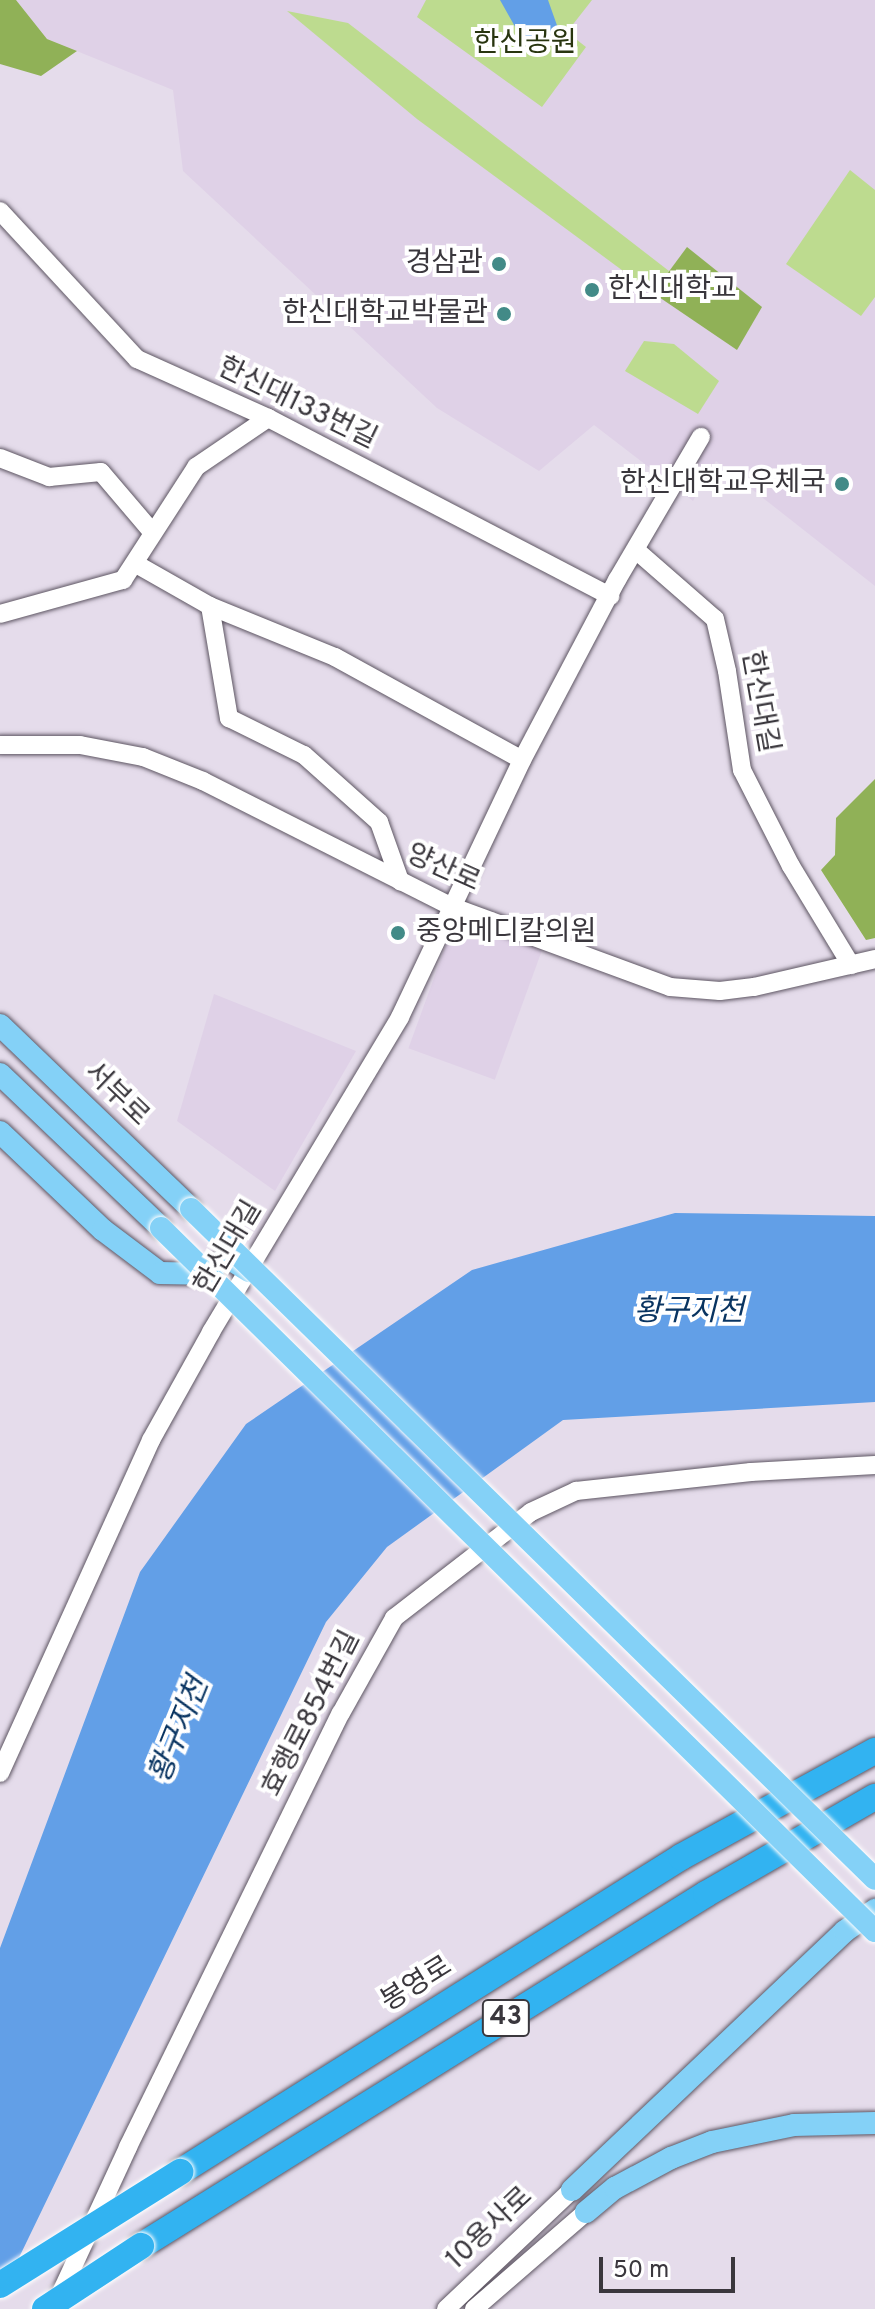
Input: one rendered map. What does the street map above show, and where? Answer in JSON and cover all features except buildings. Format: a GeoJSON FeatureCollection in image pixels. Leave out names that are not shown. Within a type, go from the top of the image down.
{"type":"FeatureCollection","features":[{"type":"Feature","properties":{"kind":"highway","name":"봉영로"},"geometry":{"type":"LineString","coordinates":[[0,2285],[681,1857],[875,1751]]}},
{"type":"Feature","properties":{"kind":"highway","name":"43"},"geometry":{"type":"LineString","coordinates":[[45,2309],[706,1894],[875,1797]]}},
{"type":"Feature","properties":{"kind":"main road","name":"서부로"},"geometry":{"type":"LineString","coordinates":[[0,1025],[875,1879]]}},
{"type":"Feature","properties":{"kind":"main road"},"geometry":{"type":"LineString","coordinates":[[0,1074],[161,1228],[875,1931]]}},
{"type":"Feature","properties":{"kind":"main road"},"geometry":{"type":"LineString","coordinates":[[0,1132],[103,1230],[160,1273],[199,1274],[228,1258],[249,1271]]}},
{"type":"Feature","properties":{"kind":"main road"},"geometry":{"type":"LineString","coordinates":[[572,2190],[845,1931],[875,1910]]}},
{"type":"Feature","properties":{"kind":"main road"},"geometry":{"type":"LineString","coordinates":[[586,2212],[615,2188],[671,2158],[712,2142],[794,2125],[875,2123]]}},
{"type":"Feature","properties":{"kind":"street","name":"한신대133번길"},"geometry":{"type":"LineString","coordinates":[[0,211],[137,359],[268,418],[610,596]]}},
{"type":"Feature","properties":{"kind":"street"},"geometry":{"type":"LineString","coordinates":[[0,614],[123,580],[196,467],[268,418]]}},
{"type":"Feature","properties":{"kind":"street","name":"한신대길"},"geometry":{"type":"LineString","coordinates":[[0,1773],[151,1440],[400,1017],[450,906],[522,760],[637,551],[663,496],[701,437]]}},
{"type":"Feature","properties":{"kind":"street"},"geometry":{"type":"LineString","coordinates":[[0,458],[49,477],[101,472],[153,533]]}},
{"type":"Feature","properties":{"kind":"street","name":"한신대길"},"geometry":{"type":"LineString","coordinates":[[637,551],[715,619],[727,671],[742,770],[791,866],[851,965]]}},
{"type":"Feature","properties":{"kind":"street"},"geometry":{"type":"LineString","coordinates":[[136,564],[210,606],[335,657],[522,760]]}},
{"type":"Feature","properties":{"kind":"street"},"geometry":{"type":"LineString","coordinates":[[210,606],[229,718],[304,755],[379,822],[400,881]]}},
{"type":"Feature","properties":{"kind":"street","name":"양산로"},"geometry":{"type":"LineString","coordinates":[[0,745],[80,745],[143,757],[203,781],[450,906],[670,987],[720,991],[743,989],[875,959]]}},
{"type":"Feature","properties":{"kind":"street","name":"효행로854번길"},"geometry":{"type":"LineString","coordinates":[[53,2309],[128,2147],[334,1727],[394,1618],[531,1512],[576,1491],[751,1472],[875,1465]]}},
{"type":"Feature","properties":{"kind":"street","name":"10용사로"},"geometry":{"type":"LineString","coordinates":[[446,2309],[572,2190]]}},
{"type":"Feature","properties":{"kind":"street","name":"10용사로"},"geometry":{"type":"LineString","coordinates":[[474,2309],[586,2212]]}},
{"type":"Feature","properties":{"kind":"shaded area","name":"한신대학교"},"geometry":{"type":"Polygon","coordinates":[[[16,0],[875,0],[875,586],[716,461],[693,501],[594,425],[539,471],[437,408],[183,171],[173,90],[47,39],[16,0]]]}},
{"type":"Feature","properties":{"kind":"shaded area"},"geometry":{"type":"Polygon","coordinates":[[[458,912],[544,943],[495,1080],[408,1048],[458,912]]]}},
{"type":"Feature","properties":{"kind":"shaded area"},"geometry":{"type":"Polygon","coordinates":[[[214,994],[356,1051],[275,1191],[177,1121],[214,994]]]}},
{"type":"Feature","properties":{"kind":"green space"},"geometry":{"type":"Polygon","coordinates":[[[0,0],[16,0],[47,39],[77,51],[41,76],[0,64],[0,0]]]}},
{"type":"Feature","properties":{"kind":"green space","name":"한신공원"},"geometry":{"type":"Polygon","coordinates":[[[426,0],[592,0],[567,32],[586,47],[542,107],[417,17],[426,0]]]}},
{"type":"Feature","properties":{"kind":"green space"},"geometry":{"type":"Polygon","coordinates":[[[287,11],[348,23],[669,271],[653,293],[417,119],[287,11]]]}},
{"type":"Feature","properties":{"kind":"green space"},"geometry":{"type":"Polygon","coordinates":[[[850,170],[875,190],[875,297],[861,316],[786,264],[850,170]]]}},
{"type":"Feature","properties":{"kind":"green space"},"geometry":{"type":"Polygon","coordinates":[[[687,247],[762,307],[737,350],[653,293],[687,247]]]}},
{"type":"Feature","properties":{"kind":"green space"},"geometry":{"type":"Polygon","coordinates":[[[644,341],[674,344],[719,381],[698,414],[625,371],[644,341]]]}},
{"type":"Feature","properties":{"kind":"green space"},"geometry":{"type":"Polygon","coordinates":[[[875,779],[875,938],[866,940],[821,870],[835,855],[836,818],[875,779]]]}},
{"type":"Feature","properties":{"kind":"water"},"geometry":{"type":"Polygon","coordinates":[[[500,0],[548,0],[559,31],[555,40],[540,52],[526,46],[500,0]]]}},
{"type":"Feature","properties":{"kind":"water","name":"황구지천"},"geometry":{"type":"Polygon","coordinates":[[[675,1213],[875,1216],[875,1402],[563,1420],[387,1547],[326,1622],[0,2297],[0,1948],[140,1572],[246,1424],[472,1270],[675,1213]]]}},
{"type":"Feature","properties":{"kind":"place","name":"경삼관"},"geometry":{"type":"Point","coordinates":[499,264]}},
{"type":"Feature","properties":{"kind":"place","name":"한신대학교"},"geometry":{"type":"Point","coordinates":[592,290]}},
{"type":"Feature","properties":{"kind":"place","name":"한신대학교박물관"},"geometry":{"type":"Point","coordinates":[504,314]}},
{"type":"Feature","properties":{"kind":"place","name":"한신대학교우체국"},"geometry":{"type":"Point","coordinates":[842,484]}},
{"type":"Feature","properties":{"kind":"place","name":"중앙메디칼의원"},"geometry":{"type":"Point","coordinates":[398,933]}}]}
